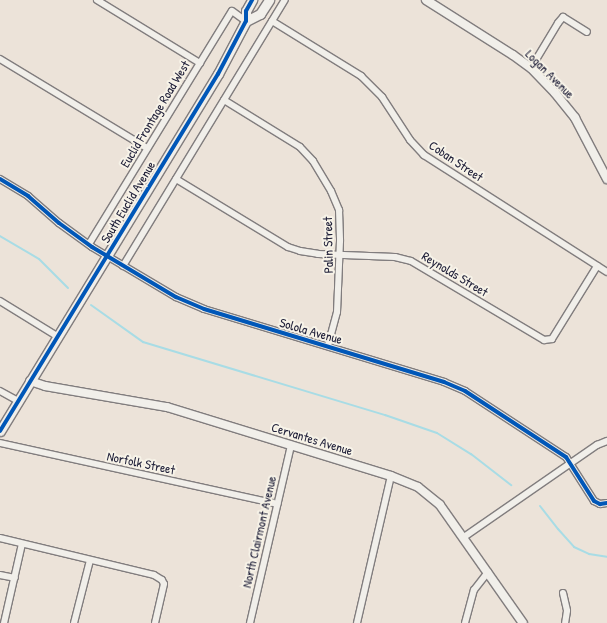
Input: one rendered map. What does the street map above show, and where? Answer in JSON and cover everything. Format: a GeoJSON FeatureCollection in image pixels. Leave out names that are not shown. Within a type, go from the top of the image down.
{"type":"FeatureCollection","features":[{"type":"Feature","properties":{"kind":"main road","name":"South Euclid Avenue"},"geometry":{"type":"LineString","coordinates":[[0,431],[218,74],[246,21],[246,11],[252,0]]}},
{"type":"Feature","properties":{"kind":"main road","name":"South Euclid Avenue"},"geometry":{"type":"LineString","coordinates":[[246,21],[260,14],[269,0]]}},
{"type":"Feature","properties":{"kind":"street"},"geometry":{"type":"LineString","coordinates":[[97,0],[200,63]]}},
{"type":"Feature","properties":{"kind":"street"},"geometry":{"type":"LineString","coordinates":[[123,266],[285,0]]}},
{"type":"Feature","properties":{"kind":"street","name":"Logan Avenue"},"geometry":{"type":"LineString","coordinates":[[426,0],[531,68],[576,118],[606,174]]}},
{"type":"Feature","properties":{"kind":"street","name":"Euclid Frontage Road West"},"geometry":{"type":"LineString","coordinates":[[89,244],[232,12],[246,21]]}},
{"type":"Feature","properties":{"kind":"street"},"geometry":{"type":"LineString","coordinates":[[531,68],[563,17],[587,32]]}},
{"type":"Feature","properties":{"kind":"street","name":"Coban Street"},"geometry":{"type":"LineString","coordinates":[[272,21],[361,76],[382,97],[410,140],[424,155],[607,272]]}},
{"type":"Feature","properties":{"kind":"street"},"geometry":{"type":"LineString","coordinates":[[0,59],[147,148]]}},
{"type":"Feature","properties":{"kind":"street","name":"Palin Street"},"geometry":{"type":"LineString","coordinates":[[224,100],[288,139],[313,161],[326,180],[339,210],[340,254],[337,312],[328,346]]}},
{"type":"Feature","properties":{"kind":"street","name":"Solola Avenue"},"geometry":{"type":"LineString","coordinates":[[0,179],[28,196],[59,223],[107,257],[176,297],[204,309],[451,384],[465,391],[566,456],[594,501],[600,504],[607,503]]}},
{"type":"Feature","properties":{"kind":"street","name":"Reynolds Street"},"geometry":{"type":"LineString","coordinates":[[176,179],[288,247],[318,254],[395,257],[411,261],[544,340],[552,339],[597,266]]}},
{"type":"Feature","properties":{"kind":"street"},"geometry":{"type":"LineString","coordinates":[[0,301],[57,336]]}},
{"type":"Feature","properties":{"kind":"street","name":"Cervantes Avenue"},"geometry":{"type":"LineString","coordinates":[[30,381],[45,386],[167,407],[391,476],[418,487],[431,496],[440,505],[464,537],[523,623]]}},
{"type":"Feature","properties":{"kind":"street"},"geometry":{"type":"LineString","coordinates":[[0,391],[18,401]]}},
{"type":"Feature","properties":{"kind":"street"},"geometry":{"type":"LineString","coordinates":[[464,537],[598,445],[607,441]]}},
{"type":"Feature","properties":{"kind":"street","name":"Norfolk Street"},"geometry":{"type":"LineString","coordinates":[[0,443],[277,504]]}},
{"type":"Feature","properties":{"kind":"street","name":"North Clairmont Avenue"},"geometry":{"type":"LineString","coordinates":[[250,623],[291,445]]}},
{"type":"Feature","properties":{"kind":"street"},"geometry":{"type":"LineString","coordinates":[[358,623],[391,476]]}},
{"type":"Feature","properties":{"kind":"street"},"geometry":{"type":"LineString","coordinates":[[0,538],[154,575],[162,580],[164,584],[155,623]]}},
{"type":"Feature","properties":{"kind":"street"},"geometry":{"type":"LineString","coordinates":[[4,623],[22,544]]}},
{"type":"Feature","properties":{"kind":"street"},"geometry":{"type":"LineString","coordinates":[[74,623],[90,560]]}},
{"type":"Feature","properties":{"kind":"street"},"geometry":{"type":"LineString","coordinates":[[465,623],[474,590],[488,572]]}},
{"type":"Feature","properties":{"kind":"street"},"geometry":{"type":"LineString","coordinates":[[0,575],[15,578]]}},
{"type":"Feature","properties":{"kind":"street"},"geometry":{"type":"LineString","coordinates":[[563,593],[567,611],[566,623]]}},
{"type":"Feature","properties":{"kind":"waterway"},"geometry":{"type":"LineString","coordinates":[[0,236],[39,259],[68,288]]}},
{"type":"Feature","properties":{"kind":"waterway"},"geometry":{"type":"LineString","coordinates":[[91,305],[143,342],[385,415],[437,433],[471,454],[511,485]]}},
{"type":"Feature","properties":{"kind":"waterway"},"geometry":{"type":"LineString","coordinates":[[540,506],[574,547],[589,554],[607,557]]}},
{"type":"Feature","properties":{"kind":"cycle path"},"geometry":{"type":"LineString","coordinates":[[0,431],[218,74],[246,21],[246,11],[252,0]]}},
{"type":"Feature","properties":{"kind":"cycle path"},"geometry":{"type":"LineString","coordinates":[[0,179],[28,196],[59,223],[92,247],[176,297],[204,309],[444,382],[465,391],[566,457],[594,501],[600,504],[607,503]]}}]}
